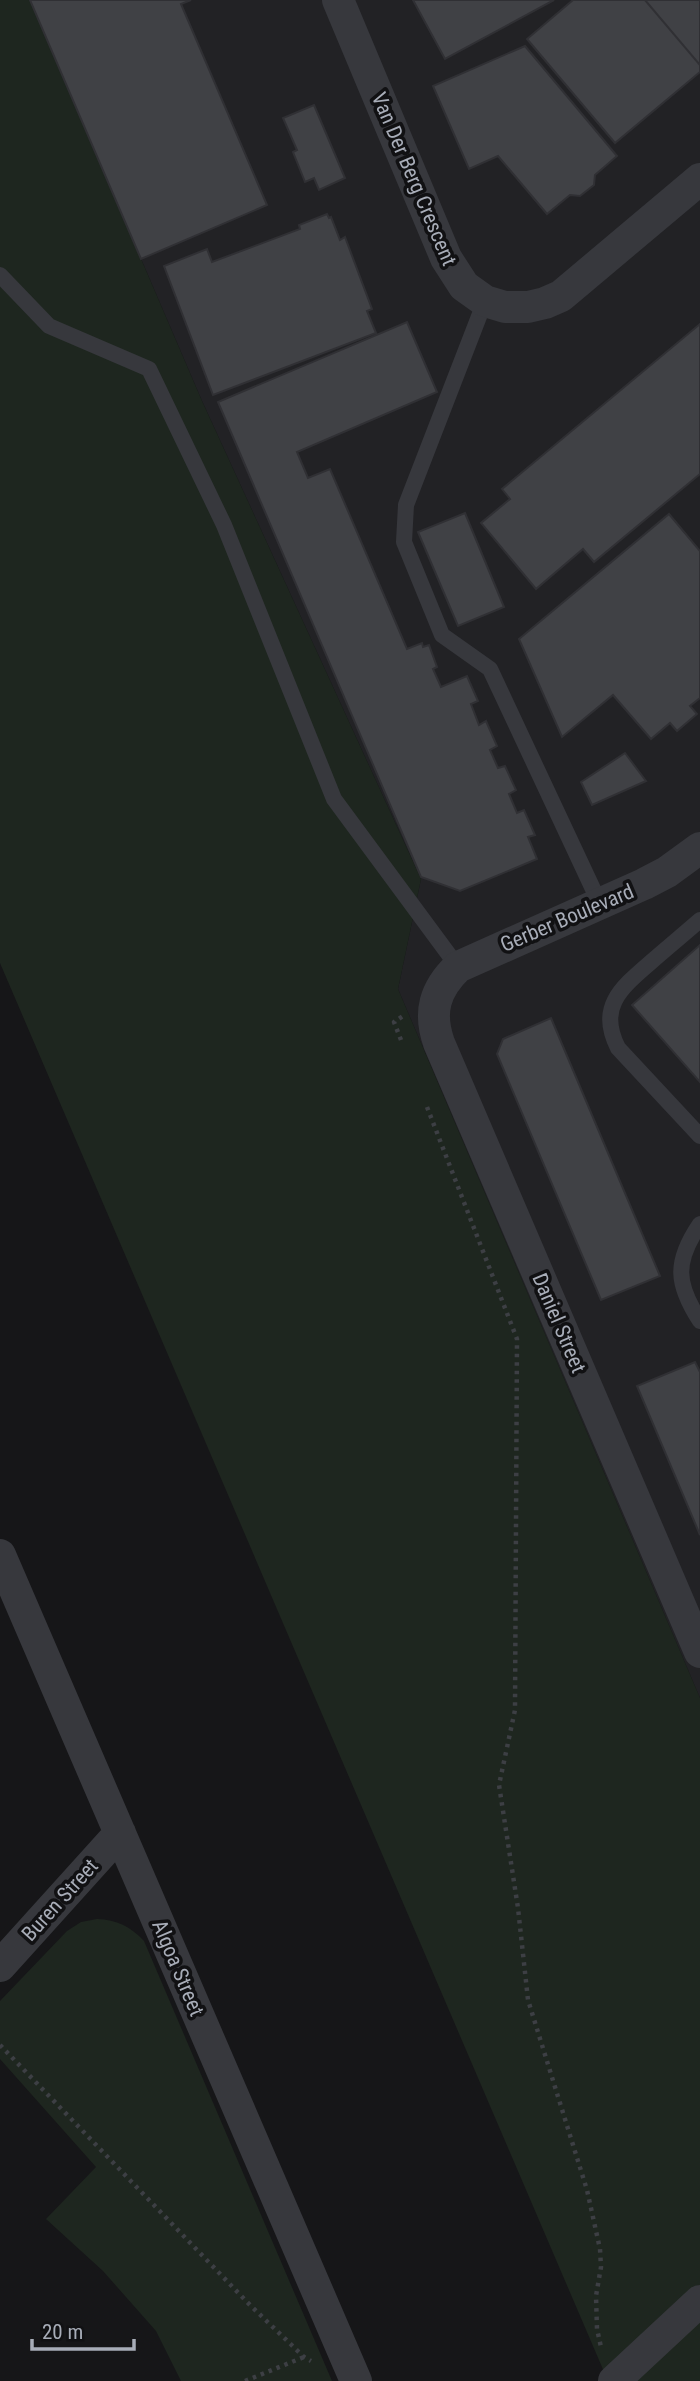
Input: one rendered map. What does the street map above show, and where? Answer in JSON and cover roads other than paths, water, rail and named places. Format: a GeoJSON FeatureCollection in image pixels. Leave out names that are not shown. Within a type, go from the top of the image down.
{"type":"FeatureCollection","features":[{"type":"Feature","properties":{"kind":"street","name":"Van Der Berg Crescent"},"geometry":{"type":"LineString","coordinates":[[338,0],[446,258],[464,286],[485,302]]}},
{"type":"Feature","properties":{"kind":"street"},"geometry":{"type":"LineString","coordinates":[[485,302],[505,307],[528,307],[561,296],[700,179]]}},
{"type":"Feature","properties":{"kind":"street","name":"Gerber Boulevard"},"geometry":{"type":"LineString","coordinates":[[438,991],[458,967],[696,859]]}},
{"type":"Feature","properties":{"kind":"street","name":"Daniel Street"},"geometry":{"type":"LineString","coordinates":[[438,991],[433,1017],[439,1042],[700,1653]]}},
{"type":"Feature","properties":{"kind":"street","name":"Algoa Street"},"geometry":{"type":"LineString","coordinates":[[0,1555],[356,2381]]}},
{"type":"Feature","properties":{"kind":"street","name":"Buren Street"},"geometry":{"type":"LineString","coordinates":[[0,1966],[120,1833]]}},
{"type":"Feature","properties":{"kind":"street"},"geometry":{"type":"LineString","coordinates":[[608,2368],[700,2301]]}},
{"type":"Feature","properties":{"kind":"lane"},"geometry":{"type":"LineString","coordinates":[[0,275],[48,326],[149,369],[224,525],[334,799],[458,967]]}},
{"type":"Feature","properties":{"kind":"lane"},"geometry":{"type":"LineString","coordinates":[[485,302],[406,505],[404,542],[442,635],[490,669],[600,904]]}},
{"type":"Feature","properties":{"kind":"lane"},"geometry":{"type":"LineString","coordinates":[[700,920],[623,986],[611,1007],[609,1021],[611,1035],[618,1048],[700,1136]]}},
{"type":"Feature","properties":{"kind":"lane"},"geometry":{"type":"LineString","coordinates":[[700,1224],[690,1239],[681,1271],[686,1299],[700,1321]]}}]}
